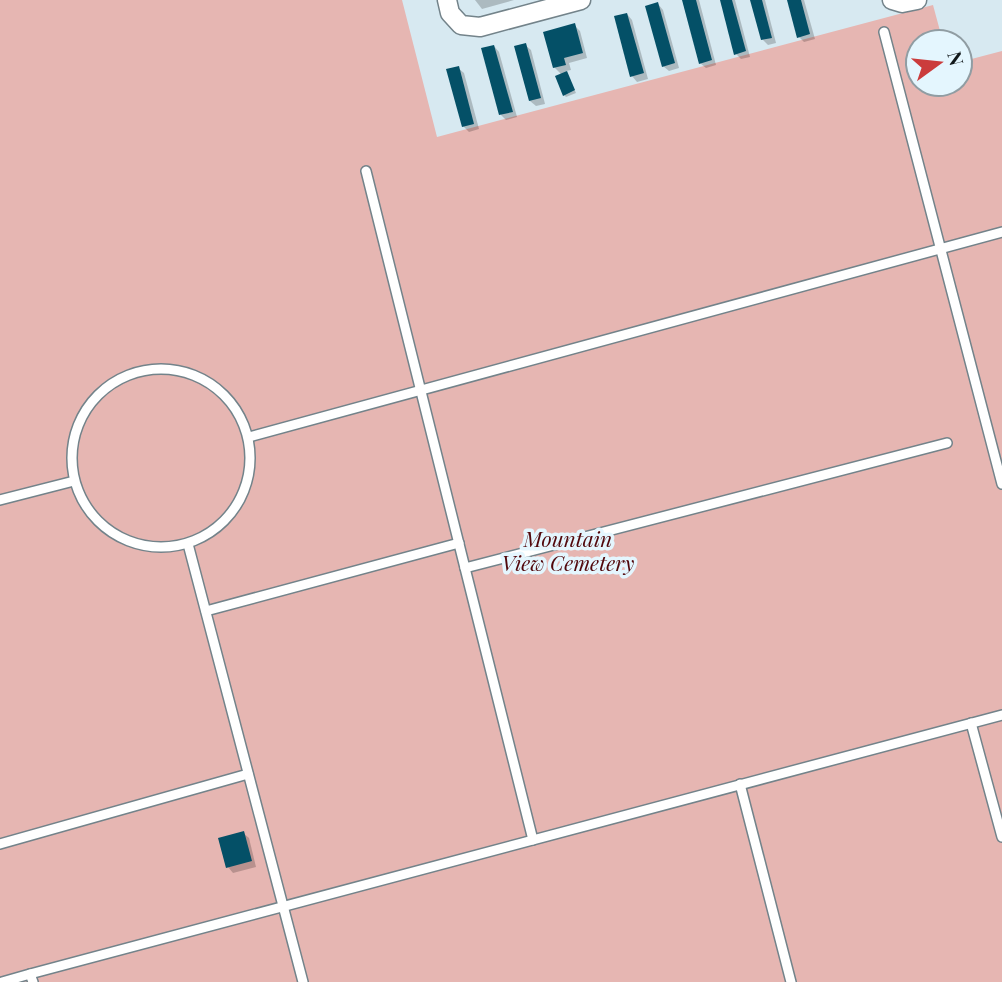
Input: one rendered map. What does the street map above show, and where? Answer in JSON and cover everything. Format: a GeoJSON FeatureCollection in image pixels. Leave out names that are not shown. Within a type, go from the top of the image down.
{"type":"FeatureCollection","features":[{"type":"Feature","properties":{"kind":"street"},"geometry":{"type":"LineString","coordinates":[[447,0],[450,13],[461,25],[480,27],[581,0]]}},
{"type":"Feature","properties":{"kind":"street"},"geometry":{"type":"LineString","coordinates":[[892,0],[902,3],[917,0]]}},
{"type":"Feature","properties":{"kind":"lane"},"geometry":{"type":"LineString","coordinates":[[884,32],[1002,484]]}},
{"type":"Feature","properties":{"kind":"lane"},"geometry":{"type":"LineString","coordinates":[[366,171],[533,840]]}},
{"type":"Feature","properties":{"kind":"lane"},"geometry":{"type":"LineString","coordinates":[[249,437],[1002,232]]}},
{"type":"Feature","properties":{"kind":"lane"},"geometry":{"type":"LineString","coordinates":[[146,369],[176,369],[204,379],[228,397],[249,437],[251,452],[248,482],[235,509],[215,530],[188,544],[160,548],[131,543],[106,529],[86,507],[74,481],[72,451],[79,422],[95,397],[118,379],[146,369]]}},
{"type":"Feature","properties":{"kind":"lane"},"geometry":{"type":"LineString","coordinates":[[465,568],[947,443]]}},
{"type":"Feature","properties":{"kind":"lane"},"geometry":{"type":"LineString","coordinates":[[0,500],[74,481]]}},
{"type":"Feature","properties":{"kind":"lane"},"geometry":{"type":"LineString","coordinates":[[206,611],[459,543]]}},
{"type":"Feature","properties":{"kind":"lane"},"geometry":{"type":"LineString","coordinates":[[188,544],[303,982]]}},
{"type":"Feature","properties":{"kind":"lane"},"geometry":{"type":"LineString","coordinates":[[2,982],[32,978],[283,906],[1002,715]]}},
{"type":"Feature","properties":{"kind":"lane"},"geometry":{"type":"LineString","coordinates":[[971,723],[1002,837]]}},
{"type":"Feature","properties":{"kind":"lane"},"geometry":{"type":"LineString","coordinates":[[1,840],[248,774]]}},
{"type":"Feature","properties":{"kind":"lane"},"geometry":{"type":"LineString","coordinates":[[740,784],[791,982]]}},
{"type":"Feature","properties":{"kind":"green space","name":"Mountain View Cemetery"},"geometry":{"type":"Polygon","coordinates":[[[0,0],[402,0],[437,137],[933,5],[939,28],[904,28],[904,98],[974,98],[974,58],[1002,51],[1002,982],[0,982],[0,0]]]}},
{"type":"Feature","properties":{"kind":"building"},"geometry":{"type":"Polygon","coordinates":[[[682,0],[696,0],[712,60],[699,64],[682,0]]]}},
{"type":"Feature","properties":{"kind":"building"},"geometry":{"type":"Polygon","coordinates":[[[720,0],[732,0],[746,51],[734,55],[720,0]]]}},
{"type":"Feature","properties":{"kind":"building"},"geometry":{"type":"Polygon","coordinates":[[[750,0],[762,0],[772,38],[761,40],[750,0]]]}},
{"type":"Feature","properties":{"kind":"building"},"geometry":{"type":"Polygon","coordinates":[[[787,0],[801,0],[810,34],[797,38],[787,0]]]}},
{"type":"Feature","properties":{"kind":"building"},"geometry":{"type":"Polygon","coordinates":[[[658,2],[675,63],[662,67],[645,6],[658,2]]]}},
{"type":"Feature","properties":{"kind":"building"},"geometry":{"type":"Polygon","coordinates":[[[627,13],[644,73],[630,77],[614,16],[627,13]]]}},
{"type":"Feature","properties":{"kind":"building"},"geometry":{"type":"Polygon","coordinates":[[[575,23],[583,53],[564,58],[566,65],[553,68],[543,32],[575,23]]]}},
{"type":"Feature","properties":{"kind":"building"},"geometry":{"type":"Polygon","coordinates":[[[526,43],[541,98],[529,101],[514,46],[526,43]]]}},
{"type":"Feature","properties":{"kind":"building"},"geometry":{"type":"Polygon","coordinates":[[[494,45],[513,112],[499,115],[481,48],[494,45]]]}},
{"type":"Feature","properties":{"kind":"building"},"geometry":{"type":"Polygon","coordinates":[[[459,66],[474,124],[462,127],[446,69],[459,66]]]}},
{"type":"Feature","properties":{"kind":"building"},"geometry":{"type":"Polygon","coordinates":[[[567,71],[575,90],[563,96],[555,76],[567,71]]]}},
{"type":"Feature","properties":{"kind":"building"},"geometry":{"type":"Polygon","coordinates":[[[244,831],[252,861],[226,868],[218,838],[244,831]]]}}]}
